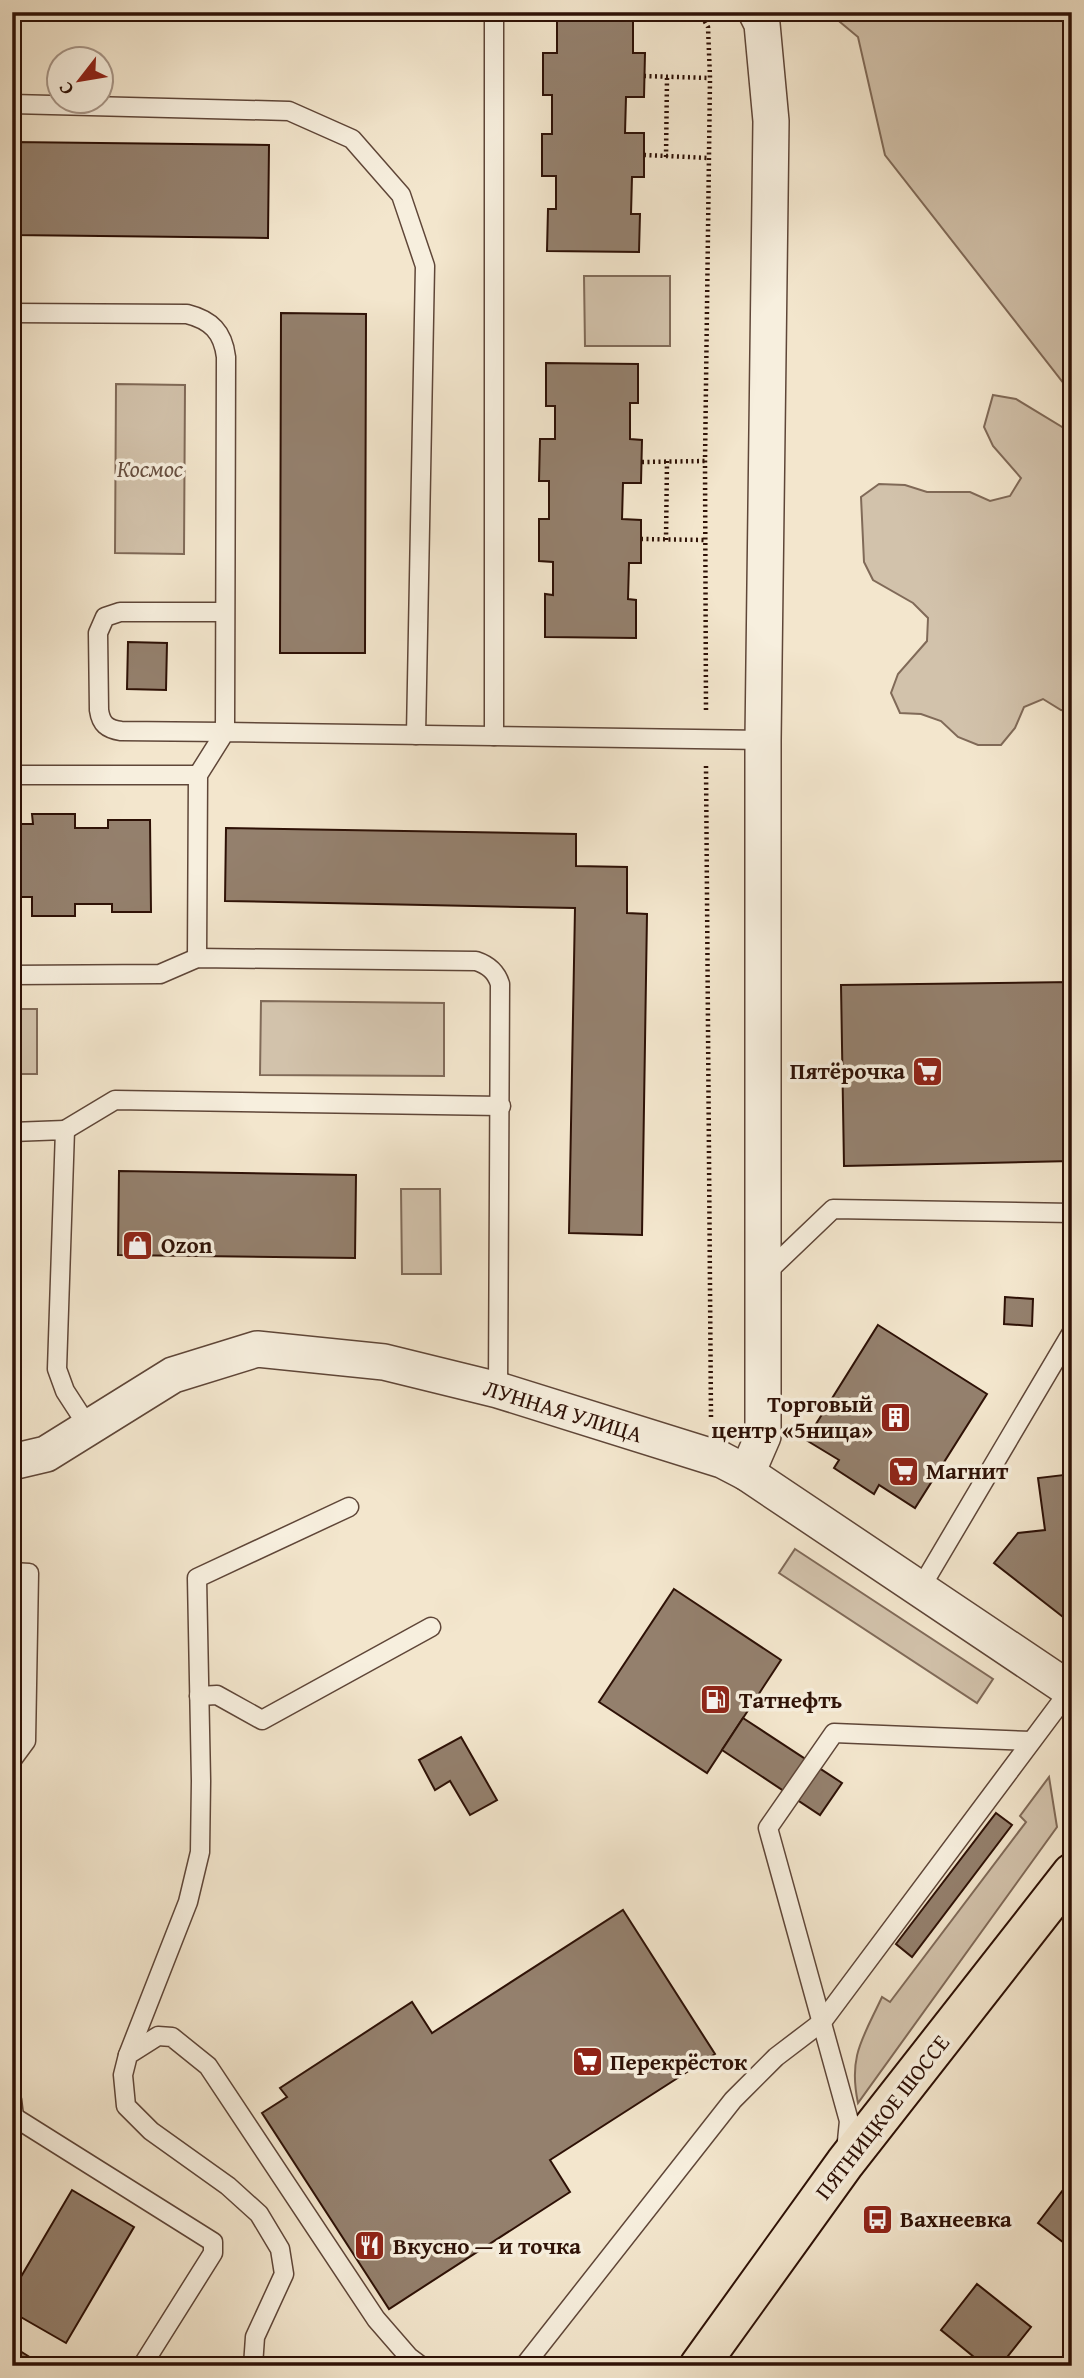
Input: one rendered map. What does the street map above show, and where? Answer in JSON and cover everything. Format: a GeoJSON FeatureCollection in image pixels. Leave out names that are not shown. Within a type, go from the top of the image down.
{"type":"FeatureCollection","features":[{"type":"Feature","properties":{"kind":"main road","name":"ПЯТНИЦКОЕ ШОССЕ"},"geometry":{"type":"LineString","coordinates":[[699,2366],[845,2163],[1072,1873]]}},
{"type":"Feature","properties":{"kind":"street"},"geometry":{"type":"LineString","coordinates":[[747,1472],[764,1436],[765,1274],[762,740],[771,121],[762,24],[756,12]]}},
{"type":"Feature","properties":{"kind":"street","name":"ЛУННАЯ УЛИЦА"},"geometry":{"type":"LineString","coordinates":[[12,1462],[46,1454],[173,1375],[257,1349],[384,1362],[498,1390],[722,1460],[747,1472],[1071,1690]]}},
{"type":"Feature","properties":{"kind":"lane"},"geometry":{"type":"LineString","coordinates":[[494,12],[494,736]]}},
{"type":"Feature","properties":{"kind":"lane"},"geometry":{"type":"LineString","coordinates":[[12,104],[289,111],[352,139],[401,195],[425,267],[415,735]]}},
{"type":"Feature","properties":{"kind":"lane"},"geometry":{"type":"LineString","coordinates":[[12,313],[187,314],[202,318],[215,326],[224,342],[225,732],[198,775],[197,958]]}},
{"type":"Feature","properties":{"kind":"lane"},"geometry":{"type":"LineString","coordinates":[[225,612],[120,612],[105,617],[98,633],[99,710],[100,719],[105,726],[121,731],[762,740]]}},
{"type":"Feature","properties":{"kind":"lane"},"geometry":{"type":"LineString","coordinates":[[12,775],[198,775]]}},
{"type":"Feature","properties":{"kind":"lane"},"geometry":{"type":"LineString","coordinates":[[12,975],[160,974],[197,958],[484,963],[498,975],[500,984],[498,1390]]}},
{"type":"Feature","properties":{"kind":"lane"},"geometry":{"type":"LineString","coordinates":[[12,1132],[65,1130],[115,1100],[501,1106]]}},
{"type":"Feature","properties":{"kind":"lane"},"geometry":{"type":"LineString","coordinates":[[65,1130],[57,1369],[65,1391],[89,1428]]}},
{"type":"Feature","properties":{"kind":"lane"},"geometry":{"type":"LineString","coordinates":[[765,1274],[833,1209],[1072,1213]]}},
{"type":"Feature","properties":{"kind":"lane"},"geometry":{"type":"LineString","coordinates":[[920,1589],[1072,1332]]}},
{"type":"Feature","properties":{"kind":"lane"},"geometry":{"type":"LineString","coordinates":[[253,2366],[255,2337],[284,2274],[280,2249],[260,2214],[228,2186],[150,2131],[126,2106],[123,2075],[128,2055],[188,1902],[200,1852],[197,1578],[349,1507]]}},
{"type":"Feature","properties":{"kind":"lane"},"geometry":{"type":"LineString","coordinates":[[12,1572],[29,1573],[26,1741],[12,1760]]}},
{"type":"Feature","properties":{"kind":"lane"},"geometry":{"type":"LineString","coordinates":[[199,1696],[218,1695],[262,1720],[432,1627]]}},
{"type":"Feature","properties":{"kind":"lane"},"geometry":{"type":"LineString","coordinates":[[524,2366],[733,2100],[776,2057],[822,2022],[1071,1690]]}},
{"type":"Feature","properties":{"kind":"lane"},"geometry":{"type":"LineString","coordinates":[[845,2163],[849,2121],[768,1828],[834,1732],[1031,1741]]}},
{"type":"Feature","properties":{"kind":"lane"},"geometry":{"type":"LineString","coordinates":[[128,2055],[158,2036],[172,2037],[208,2066],[376,2319],[409,2357],[421,2366]]}},
{"type":"Feature","properties":{"kind":"lane"},"geometry":{"type":"LineString","coordinates":[[13,2113],[213,2242],[213,2253],[142,2366]]}},
{"type":"Feature","properties":{"kind":"path"},"geometry":{"type":"LineString","coordinates":[[644,76],[710,78]]}},
{"type":"Feature","properties":{"kind":"path"},"geometry":{"type":"LineString","coordinates":[[666,157],[667,78]]}},
{"type":"Feature","properties":{"kind":"path"},"geometry":{"type":"LineString","coordinates":[[644,155],[709,159]]}},
{"type":"Feature","properties":{"kind":"path"},"geometry":{"type":"LineString","coordinates":[[642,461],[705,461]]}},
{"type":"Feature","properties":{"kind":"path"},"geometry":{"type":"LineString","coordinates":[[666,540],[667,461]]}},
{"type":"Feature","properties":{"kind":"path"},"geometry":{"type":"LineString","coordinates":[[641,540],[705,540]]}},
{"type":"Feature","properties":{"kind":"green space"},"geometry":{"type":"Polygon","coordinates":[[[828,12],[1072,12],[1072,394],[885,155],[858,37],[828,12]]]}},
{"type":"Feature","properties":{"kind":"green space"},"geometry":{"type":"Polygon","coordinates":[[[584,276],[670,276],[670,346],[585,346],[584,276]]]}},
{"type":"Feature","properties":{"kind":"green space","name":"Космос"},"geometry":{"type":"Polygon","coordinates":[[[116,384],[185,385],[184,554],[115,553],[116,384]]]}},
{"type":"Feature","properties":{"kind":"green space"},"geometry":{"type":"Polygon","coordinates":[[[993,395],[1016,399],[1072,433],[1072,712],[1061,710],[1043,699],[1024,707],[1015,728],[1001,745],[978,745],[958,737],[941,721],[921,714],[900,713],[891,693],[898,674],[927,641],[928,618],[913,603],[873,580],[864,562],[861,497],[879,484],[905,485],[927,492],[970,492],[990,501],[1010,496],[1021,478],[993,446],[984,427],[993,395]]]}},
{"type":"Feature","properties":{"kind":"green space"},"geometry":{"type":"Polygon","coordinates":[[[261,1001],[444,1003],[444,1076],[260,1075],[261,1001]]]}},
{"type":"Feature","properties":{"kind":"green space"},"geometry":{"type":"Polygon","coordinates":[[[12,1009],[37,1009],[37,1074],[12,1074],[12,1009]]]}},
{"type":"Feature","properties":{"kind":"green space"},"geometry":{"type":"Polygon","coordinates":[[[401,1189],[440,1189],[441,1274],[402,1274],[401,1189]]]}},
{"type":"Feature","properties":{"kind":"green space"},"geometry":{"type":"Polygon","coordinates":[[[795,1549],[993,1679],[977,1703],[779,1573],[795,1549]]]}},
{"type":"Feature","properties":{"kind":"green space"},"geometry":{"type":"Polygon","coordinates":[[[1049,1777],[1057,1827],[858,2103],[855,2087],[856,2060],[863,2036],[882,1997],[890,2002],[1026,1822],[1020,1816],[1049,1777]]]}},
{"type":"Feature","properties":{"kind":"building"},"geometry":{"type":"Polygon","coordinates":[[[549,12],[641,12],[641,17],[633,17],[633,53],[645,53],[644,97],[626,97],[625,133],[644,133],[644,177],[632,177],[631,214],[640,214],[639,252],[547,251],[548,209],[556,209],[556,176],[542,176],[542,134],[552,134],[552,95],[543,95],[543,53],[557,53],[557,20],[549,20],[549,12]]]}},
{"type":"Feature","properties":{"kind":"building"},"geometry":{"type":"Polygon","coordinates":[[[12,142],[269,145],[268,238],[12,235],[12,142]]]}},
{"type":"Feature","properties":{"kind":"building"},"geometry":{"type":"Polygon","coordinates":[[[281,313],[366,314],[365,653],[280,653],[281,313]]]}},
{"type":"Feature","properties":{"kind":"building"},"geometry":{"type":"Polygon","coordinates":[[[546,363],[638,364],[638,403],[630,403],[630,439],[642,440],[641,483],[623,483],[622,519],[641,520],[641,563],[629,563],[628,599],[636,600],[636,638],[545,637],[545,594],[553,595],[553,562],[539,561],[539,519],[549,519],[549,481],[539,481],[540,439],[555,439],[555,406],[546,406],[546,363]]]}},
{"type":"Feature","properties":{"kind":"building"},"geometry":{"type":"Polygon","coordinates":[[[128,642],[167,643],[166,690],[127,689],[128,642]]]}},
{"type":"Feature","properties":{"kind":"building"},"geometry":{"type":"Polygon","coordinates":[[[32,814],[75,814],[75,828],[108,828],[108,820],[150,820],[151,912],[112,912],[112,904],[75,904],[75,916],[32,916],[32,897],[12,897],[12,824],[33,824],[32,814]]]}},
{"type":"Feature","properties":{"kind":"building"},"geometry":{"type":"Polygon","coordinates":[[[226,828],[576,834],[576,866],[627,867],[627,913],[647,914],[642,1235],[569,1233],[575,908],[225,901],[226,828]]]}},
{"type":"Feature","properties":{"kind":"building"},"geometry":{"type":"Polygon","coordinates":[[[1072,982],[1072,1161],[844,1166],[841,985],[1072,982]]]}},
{"type":"Feature","properties":{"kind":"building"},"geometry":{"type":"Polygon","coordinates":[[[119,1171],[356,1175],[355,1258],[118,1255],[119,1171]]]}},
{"type":"Feature","properties":{"kind":"building"},"geometry":{"type":"Polygon","coordinates":[[[1005,1297],[1033,1299],[1032,1326],[1004,1324],[1005,1297]]]}},
{"type":"Feature","properties":{"kind":"building","name":"Торговый центр «5ница»"},"geometry":{"type":"Polygon","coordinates":[[[878,1325],[987,1394],[915,1508],[879,1485],[874,1494],[834,1468],[839,1460],[806,1440],[878,1325]]]}},
{"type":"Feature","properties":{"kind":"building"},"geometry":{"type":"Polygon","coordinates":[[[1072,1474],[1072,1624],[994,1563],[1018,1533],[1045,1530],[1038,1478],[1072,1474]]]}},
{"type":"Feature","properties":{"kind":"building"},"geometry":{"type":"Polygon","coordinates":[[[674,1589],[781,1660],[707,1773],[599,1702],[674,1589]]]}},
{"type":"Feature","properties":{"kind":"building"},"geometry":{"type":"Polygon","coordinates":[[[743,1718],[842,1783],[820,1815],[722,1750],[743,1718]]]}},
{"type":"Feature","properties":{"kind":"building"},"geometry":{"type":"Polygon","coordinates":[[[461,1737],[497,1800],[470,1815],[450,1781],[435,1790],[419,1760],[461,1737]]]}},
{"type":"Feature","properties":{"kind":"building"},"geometry":{"type":"Polygon","coordinates":[[[996,1813],[1012,1825],[912,1957],[896,1944],[996,1813]]]}},
{"type":"Feature","properties":{"kind":"building"},"geometry":{"type":"Polygon","coordinates":[[[623,1910],[715,2054],[550,2160],[570,2192],[389,2309],[262,2113],[287,2097],[280,2088],[412,2002],[432,2033],[623,1910]]]}},
{"type":"Feature","properties":{"kind":"building"},"geometry":{"type":"Polygon","coordinates":[[[72,2190],[134,2227],[66,2343],[12,2312],[12,2292],[72,2190]]]}},
{"type":"Feature","properties":{"kind":"building"},"geometry":{"type":"Polygon","coordinates":[[[1063,2190],[1072,2198],[1072,2249],[1038,2223],[1063,2190]]]}},
{"type":"Feature","properties":{"kind":"building"},"geometry":{"type":"Polygon","coordinates":[[[977,2284],[1031,2327],[1000,2366],[985,2366],[941,2330],[977,2284]]]}},
{"type":"Feature","properties":{"kind":"building"},"geometry":{"type":"Polygon","coordinates":[[[12,2346],[44,2366],[12,2366],[12,2346]]]}},
{"type":"Feature","properties":{"kind":"place","name":"Пятёрочка"},"geometry":{"type":"Point","coordinates":[928,1071]}},
{"type":"Feature","properties":{"kind":"place","name":"Ozon"},"geometry":{"type":"Point","coordinates":[138,1245]}},
{"type":"Feature","properties":{"kind":"place","name":"Торговый центр «5ница»"},"geometry":{"type":"Point","coordinates":[896,1417]}},
{"type":"Feature","properties":{"kind":"place","name":"Магнит"},"geometry":{"type":"Point","coordinates":[903,1471]}},
{"type":"Feature","properties":{"kind":"place","name":"Татнефть"},"geometry":{"type":"Point","coordinates":[716,1700]}},
{"type":"Feature","properties":{"kind":"place","name":"Перекрёсток"},"geometry":{"type":"Point","coordinates":[587,2062]}},
{"type":"Feature","properties":{"kind":"place","name":"Вахнеевка"},"geometry":{"type":"Point","coordinates":[877,2219]}},
{"type":"Feature","properties":{"kind":"place","name":"Вкусно — и точка"},"geometry":{"type":"Point","coordinates":[370,2246]}}]}
